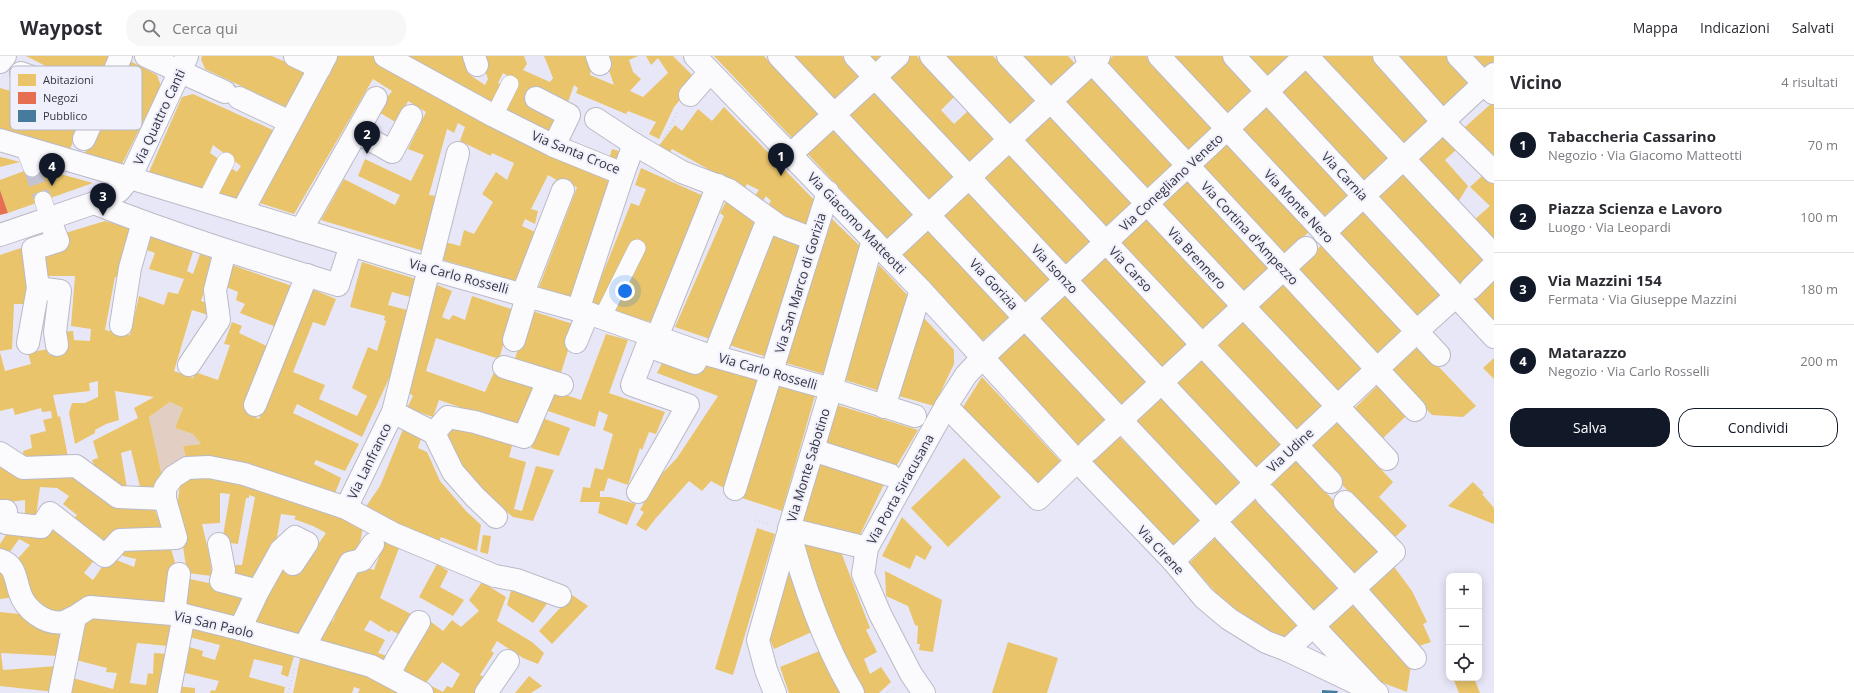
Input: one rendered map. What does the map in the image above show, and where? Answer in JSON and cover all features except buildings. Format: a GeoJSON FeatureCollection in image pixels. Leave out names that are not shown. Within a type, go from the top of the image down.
{"type":"FeatureCollection","features":[{"type":"Feature","properties":{"kind":"street"},"geometry":{"type":"LineString","coordinates":[[0,62],[5,56]]}},
{"type":"Feature","properties":{"kind":"street"},"geometry":{"type":"LineString","coordinates":[[116,66],[121,56]]}},
{"type":"Feature","properties":{"kind":"street"},"geometry":{"type":"LineString","coordinates":[[146,56],[183,64],[232,95],[290,122]]}},
{"type":"Feature","properties":{"kind":"street"},"geometry":{"type":"LineString","coordinates":[[242,212],[323,62],[294,56]]}},
{"type":"Feature","properties":{"kind":"street","name":"Via Santa Croce"},"geometry":{"type":"LineString","coordinates":[[384,56],[494,116],[554,146],[623,174],[642,149]]}},
{"type":"Feature","properties":{"kind":"street","name":"Via Giacomo Matteotti"},"geometry":{"type":"LineString","coordinates":[[695,56],[828,192],[982,357]]}},
{"type":"Feature","properties":{"kind":"street","name":"Via Gorizia"},"geometry":{"type":"LineString","coordinates":[[779,56],[929,214],[1120,421],[1208,513]]}},
{"type":"Feature","properties":{"kind":"street","name":"Via Isonzo"},"geometry":{"type":"LineString","coordinates":[[855,56],[1261,489],[1354,589],[1415,658]]}},
{"type":"Feature","properties":{"kind":"street"},"geometry":{"type":"LineString","coordinates":[[791,154],[898,56]]}},
{"type":"Feature","properties":{"kind":"street","name":"Via Carso"},"geometry":{"type":"LineString","coordinates":[[931,56],[1331,482]]}},
{"type":"Feature","properties":{"kind":"street","name":"Via Brennero"},"geometry":{"type":"LineString","coordinates":[[1008,56],[1242,307],[1387,459]]}},
{"type":"Feature","properties":{"kind":"street","name":"Via Monte Nero"},"geometry":{"type":"LineString","coordinates":[[1159,56],[1324,233],[1413,335],[1439,354]]}},
{"type":"Feature","properties":{"kind":"street","name":"Via Carnia"},"geometry":{"type":"LineString","coordinates":[[1234,56],[1364,196],[1464,292],[1494,337]]}},
{"type":"Feature","properties":{"kind":"street"},"geometry":{"type":"LineString","coordinates":[[1306,56],[1494,255]]}},
{"type":"Feature","properties":{"kind":"street","name":"Via Conegliano Veneto"},"geometry":{"type":"LineString","coordinates":[[982,357],[1306,56]]}},
{"type":"Feature","properties":{"kind":"street"},"geometry":{"type":"LineString","coordinates":[[1384,56],[1443,122],[1488,167]]}},
{"type":"Feature","properties":{"kind":"street"},"geometry":{"type":"LineString","coordinates":[[1324,233],[1443,122],[1490,84],[1458,56]]}},
{"type":"Feature","properties":{"kind":"street"},"geometry":{"type":"LineString","coordinates":[[880,247],[929,214],[1050,101],[1092,58]]}},
{"type":"Feature","properties":{"kind":"street","name":"Via Cortina d'Ampezzo"},"geometry":{"type":"LineString","coordinates":[[1092,58],[1188,166],[1415,410]]}},
{"type":"Feature","properties":{"kind":"street","name":"Via Quattro Canti"},"geometry":{"type":"LineString","coordinates":[[0,235],[46,209],[94,203],[119,191],[130,178],[183,64]]}},
{"type":"Feature","properties":{"kind":"street"},"geometry":{"type":"LineString","coordinates":[[690,94],[710,72]]}},
{"type":"Feature","properties":{"kind":"street"},"geometry":{"type":"LineString","coordinates":[[494,116],[510,84]]}},
{"type":"Feature","properties":{"kind":"street"},"geometry":{"type":"LineString","coordinates":[[301,230],[376,98]]}},
{"type":"Feature","properties":{"kind":"street"},"geometry":{"type":"LineString","coordinates":[[536,98],[569,115],[554,146]]}},
{"type":"Feature","properties":{"kind":"street"},"geometry":{"type":"LineString","coordinates":[[357,132],[392,152],[411,116]]}},
{"type":"Feature","properties":{"kind":"street"},"geometry":{"type":"LineString","coordinates":[[596,119],[642,149],[682,172],[729,190],[779,226],[813,239]]}},
{"type":"Feature","properties":{"kind":"street"},"geometry":{"type":"LineString","coordinates":[[84,139],[88,130]]}},
{"type":"Feature","properties":{"kind":"street","name":"Via Carlo Rosselli"},"geometry":{"type":"LineString","coordinates":[[0,140],[206,200],[430,269],[590,314],[706,354],[831,389],[915,416]]}},
{"type":"Feature","properties":{"kind":"street"},"geometry":{"type":"LineString","coordinates":[[24,147],[32,168]]}},
{"type":"Feature","properties":{"kind":"street","name":"Via Lanfranco"},"geometry":{"type":"LineString","coordinates":[[165,499],[166,488],[173,477],[186,468],[209,467],[244,474],[346,508],[393,412],[458,153]]}},
{"type":"Feature","properties":{"kind":"street"},"geometry":{"type":"LineString","coordinates":[[206,200],[226,161]]}},
{"type":"Feature","properties":{"kind":"street"},"geometry":{"type":"LineString","coordinates":[[590,314],[623,174]]}},
{"type":"Feature","properties":{"kind":"street"},"geometry":{"type":"LineString","coordinates":[[657,337],[718,185]]}},
{"type":"Feature","properties":{"kind":"street"},"geometry":{"type":"LineString","coordinates":[[514,340],[525,295],[563,190]]}},
{"type":"Feature","properties":{"kind":"street","name":"Via San Marco di Gorizia"},"geometry":{"type":"LineString","coordinates":[[735,489],[828,192]]}},
{"type":"Feature","properties":{"kind":"street"},"geometry":{"type":"LineString","coordinates":[[94,203],[143,222],[225,250],[338,285],[351,245]]}},
{"type":"Feature","properties":{"kind":"street"},"geometry":{"type":"LineString","coordinates":[[28,343],[38,288],[33,249],[58,241],[46,209]]}},
{"type":"Feature","properties":{"kind":"street"},"geometry":{"type":"LineString","coordinates":[[638,492],[688,405],[632,386],[647,346],[695,363],[706,354],[768,219]]}},
{"type":"Feature","properties":{"kind":"street"},"geometry":{"type":"LineString","coordinates":[[121,325],[130,268],[143,222]]}},
{"type":"Feature","properties":{"kind":"street","name":"Via Monte Sabotino"},"geometry":{"type":"LineString","coordinates":[[776,693],[766,670],[758,640],[789,529],[831,389],[880,247]]}},
{"type":"Feature","properties":{"kind":"street"},"geometry":{"type":"LineString","coordinates":[[576,342],[590,314],[637,248]]}},
{"type":"Feature","properties":{"kind":"street"},"geometry":{"type":"LineString","coordinates":[[946,406],[1038,498],[1306,248]]}},
{"type":"Feature","properties":{"kind":"street"},"geometry":{"type":"LineString","coordinates":[[189,365],[220,320],[215,290],[225,250]]}},
{"type":"Feature","properties":{"kind":"street","name":"Via Udine"},"geometry":{"type":"LineString","coordinates":[[1172,561],[1261,489],[1296,445],[1413,335],[1494,266]]}},
{"type":"Feature","properties":{"kind":"street"},"geometry":{"type":"LineString","coordinates":[[255,406],[307,275]]}},
{"type":"Feature","properties":{"kind":"street"},"geometry":{"type":"LineString","coordinates":[[38,288],[60,291],[55,332],[57,345]]}},
{"type":"Feature","properties":{"kind":"street"},"geometry":{"type":"LineString","coordinates":[[884,407],[921,290]]}},
{"type":"Feature","properties":{"kind":"street","name":"Via Porta Siracusana"},"geometry":{"type":"LineString","coordinates":[[924,693],[911,674],[880,614],[864,574],[867,548],[946,406],[966,375],[982,357]]}},
{"type":"Feature","properties":{"kind":"street","name":"Via Cirene"},"geometry":{"type":"LineString","coordinates":[[982,357],[1083,456],[1204,598],[1229,619],[1266,642],[1287,650],[1376,692]]}},
{"type":"Feature","properties":{"kind":"street"},"geometry":{"type":"LineString","coordinates":[[434,433],[448,417],[475,422],[524,437],[555,383],[504,367]]}},
{"type":"Feature","properties":{"kind":"street"},"geometry":{"type":"LineString","coordinates":[[393,412],[434,433],[453,472],[475,497],[496,517]]}},
{"type":"Feature","properties":{"kind":"street"},"geometry":{"type":"LineString","coordinates":[[813,450],[890,475]]}},
{"type":"Feature","properties":{"kind":"street"},"geometry":{"type":"LineString","coordinates":[[0,453],[23,468],[76,466],[118,497],[165,499],[176,538],[120,540],[105,556],[50,513],[41,527],[2,523]]}},
{"type":"Feature","properties":{"kind":"street"},"geometry":{"type":"LineString","coordinates":[[1287,650],[1394,552],[1345,502]]}},
{"type":"Feature","properties":{"kind":"street"},"geometry":{"type":"LineString","coordinates":[[346,508],[394,534],[495,576],[517,580],[560,596]]}},
{"type":"Feature","properties":{"kind":"street"},"geometry":{"type":"LineString","coordinates":[[853,693],[831,651],[797,563],[789,529],[867,548]]}},
{"type":"Feature","properties":{"kind":"street"},"geometry":{"type":"LineString","coordinates":[[1224,531],[1376,692]]}},
{"type":"Feature","properties":{"kind":"street"},"geometry":{"type":"LineString","coordinates":[[240,629],[258,591],[281,550],[295,537],[307,543],[293,564]]}},
{"type":"Feature","properties":{"kind":"street"},"geometry":{"type":"LineString","coordinates":[[219,544],[224,570],[221,581],[258,591]]}},
{"type":"Feature","properties":{"kind":"street"},"geometry":{"type":"LineString","coordinates":[[302,646],[350,564],[362,560],[373,544]]}},
{"type":"Feature","properties":{"kind":"street","name":"Via San Paolo"},"geometry":{"type":"LineString","coordinates":[[0,560],[9,565],[16,573],[20,593],[24,603],[33,612],[44,619],[53,622],[63,622],[75,617],[90,607],[179,614],[240,629],[371,666],[389,674],[422,693]]}},
{"type":"Feature","properties":{"kind":"street"},"geometry":{"type":"LineString","coordinates":[[170,693],[179,614],[179,574]]}},
{"type":"Feature","properties":{"kind":"street"},"geometry":{"type":"LineString","coordinates":[[60,693],[75,617]]}},
{"type":"Feature","properties":{"kind":"street"},"geometry":{"type":"LineString","coordinates":[[389,674],[419,622]]}},
{"type":"Feature","properties":{"kind":"street"},"geometry":{"type":"LineString","coordinates":[[486,693],[508,661]]}},
{"type":"Feature","properties":{"kind":"path"},"geometry":{"type":"LineString","coordinates":[[642,149],[669,130],[680,106],[690,94]]}},
{"type":"Feature","properties":{"kind":"path"},"geometry":{"type":"LineString","coordinates":[[288,693],[302,646]]}},
{"type":"Feature","properties":{"kind":"shaded area"},"geometry":{"type":"Polygon","coordinates":[[[170,402],[183,408],[175,428],[193,434],[201,444],[183,446],[187,462],[164,485],[149,417],[170,402]]]}},
{"type":"Feature","properties":{"kind":"tunnel"},"geometry":{"type":"LineString","coordinates":[[32,168],[43,200]]}},
{"type":"Feature","properties":{"kind":"place","name":"Piazza Scienza e Lavoro"},"geometry":{"type":"Point","coordinates":[367,154]}},
{"type":"Feature","properties":{"kind":"place","name":"Tabaccheria Cassarino"},"geometry":{"type":"Point","coordinates":[781,176]}},
{"type":"Feature","properties":{"kind":"place","name":"Matarazzo"},"geometry":{"type":"Point","coordinates":[52,186]}},
{"type":"Feature","properties":{"kind":"place","name":"Via Mazzini 154"},"geometry":{"type":"Point","coordinates":[103,216]}}]}
